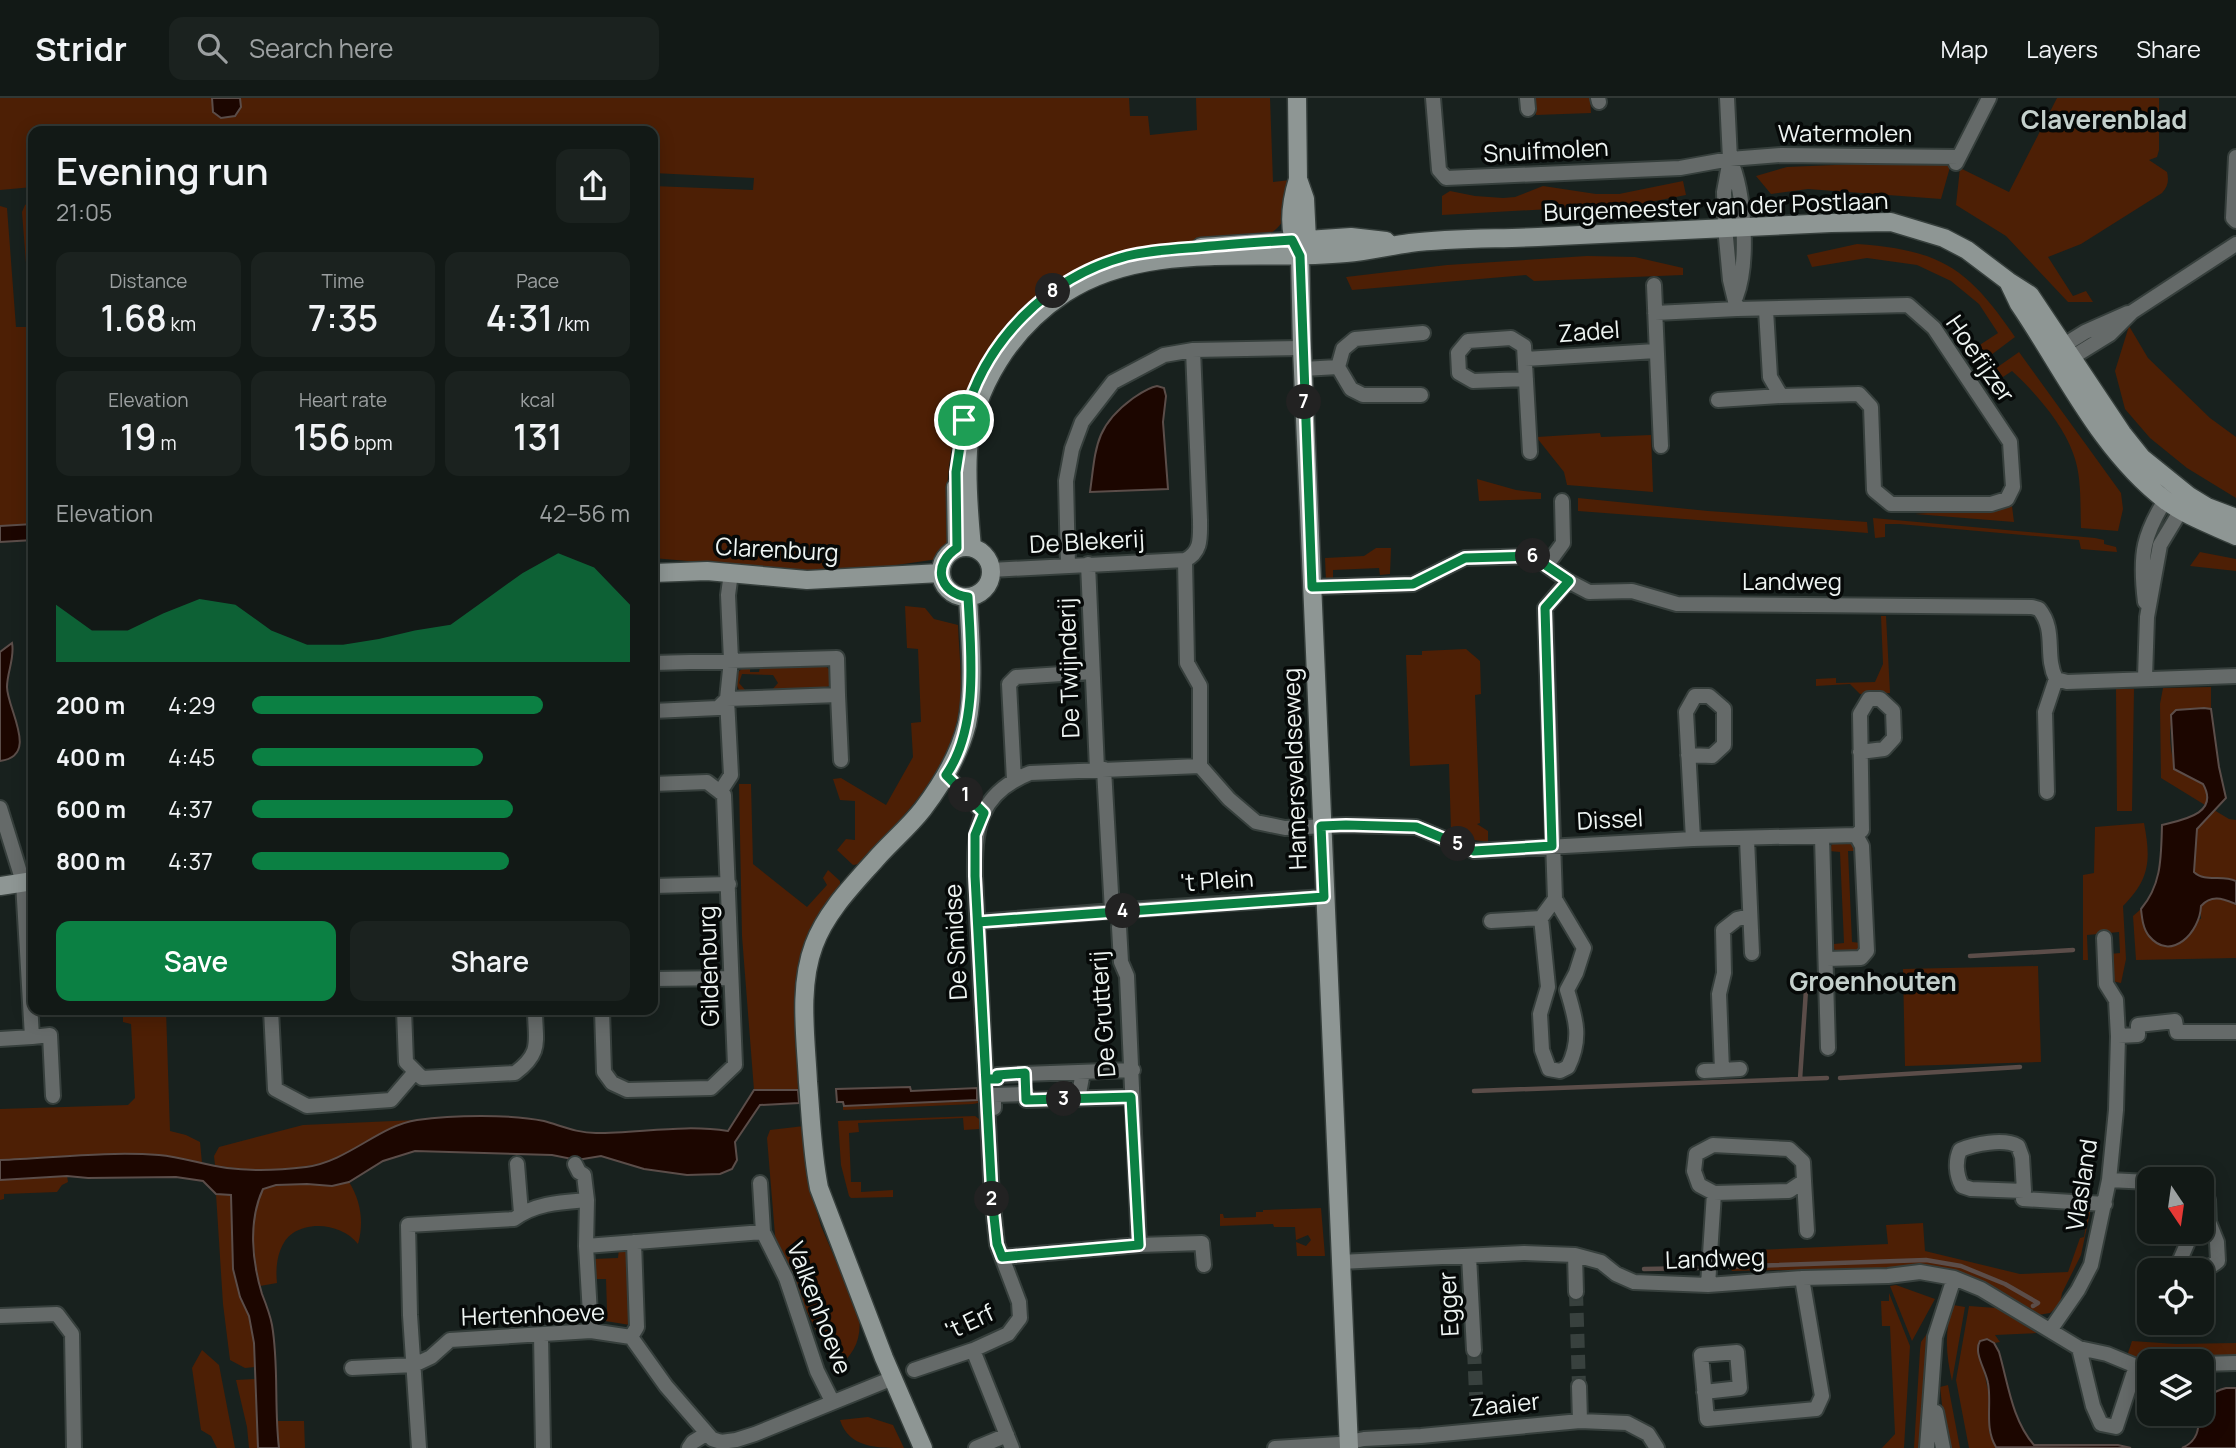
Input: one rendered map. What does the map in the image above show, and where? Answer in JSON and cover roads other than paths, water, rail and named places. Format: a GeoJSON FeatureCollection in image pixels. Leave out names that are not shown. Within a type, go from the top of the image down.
{"type":"FeatureCollection","features":[{"type":"Feature","properties":{"kind":"street","name":"Hamersveldseweg"},"geometry":{"type":"LineString","coordinates":[[1297,98],[1298,179],[1292,199],[1300,245],[1321,826],[1349,1445]]}},
{"type":"Feature","properties":{"kind":"street","name":"Snuifmolen"},"geometry":{"type":"LineString","coordinates":[[1433,98],[1439,170],[1446,178],[1679,168],[1730,159]]}},
{"type":"Feature","properties":{"kind":"street"},"geometry":{"type":"LineString","coordinates":[[1727,98],[1730,159],[1724,192],[1734,227],[1730,280],[1736,303]]}},
{"type":"Feature","properties":{"kind":"street","name":"Watermolen"},"geometry":{"type":"LineString","coordinates":[[1730,159],[1781,155],[1957,161],[1989,98]]}},
{"type":"Feature","properties":{"kind":"street"},"geometry":{"type":"LineString","coordinates":[[2236,157],[2233,218],[2236,221]]}},
{"type":"Feature","properties":{"kind":"street","name":"Burgemeester van der Postlaan"},"geometry":{"type":"LineString","coordinates":[[965,548],[970,436],[986,384],[1003,354],[1040,312],[1066,292],[1111,270],[1147,261],[1300,245],[1347,253],[1410,243],[1891,222],[1944,238],[1975,255],[2008,281],[2019,304],[2062,355],[2110,445],[2132,469],[2236,536]]}},
{"type":"Feature","properties":{"kind":"street"},"geometry":{"type":"LineString","coordinates":[[2062,355],[2110,334],[2132,312],[2236,244]]}},
{"type":"Feature","properties":{"kind":"street"},"geometry":{"type":"LineString","coordinates":[[1654,285],[1661,446]]}},
{"type":"Feature","properties":{"kind":"street","name":"Hoefijzer"},"geometry":{"type":"LineString","coordinates":[[1654,313],[1736,303],[1766,310],[1908,305],[1934,328],[2010,442],[2013,487],[2010,504],[1891,504],[1874,490],[1871,407],[1859,394],[1718,400]]}},
{"type":"Feature","properties":{"kind":"street"},"geometry":{"type":"LineString","coordinates":[[1766,310],[1770,377],[1781,396]]}},
{"type":"Feature","properties":{"kind":"street"},"geometry":{"type":"LineString","coordinates":[[1420,395],[1363,395],[1351,389],[1338,367],[1343,349],[1355,340],[1423,333]]}},
{"type":"Feature","properties":{"kind":"street","name":"Zadel"},"geometry":{"type":"LineString","coordinates":[[1526,379],[1473,381],[1459,373],[1458,353],[1468,341],[1511,338],[1524,346],[1525,359],[1530,452]]}},
{"type":"Feature","properties":{"kind":"street"},"geometry":{"type":"LineString","coordinates":[[1068,566],[1066,481],[1072,449],[1082,422],[1113,382],[1164,355],[1193,350],[1302,348]]}},
{"type":"Feature","properties":{"kind":"street"},"geometry":{"type":"LineString","coordinates":[[1193,350],[1200,545],[1194,555],[1185,560],[1187,663],[1200,686],[1200,766],[1229,799],[1256,822],[1285,828],[1321,826]]}},
{"type":"Feature","properties":{"kind":"street","name":"Zadel"},"geometry":{"type":"LineString","coordinates":[[1525,359],[1656,351]]}},
{"type":"Feature","properties":{"kind":"street"},"geometry":{"type":"LineString","coordinates":[[1303,369],[1338,367]]}},
{"type":"Feature","properties":{"kind":"street"},"geometry":{"type":"LineString","coordinates":[[2145,677],[2147,617],[2143,548],[2153,521],[2177,498]]}},
{"type":"Feature","properties":{"kind":"street","name":"Burgemeester van der Postlaan"},"geometry":{"type":"LineString","coordinates":[[2177,498],[2236,518]]}},
{"type":"Feature","properties":{"kind":"street"},"geometry":{"type":"LineString","coordinates":[[1312,587],[1413,584],[1465,558],[1532,556],[1547,565],[1563,543],[1562,501]]}},
{"type":"Feature","properties":{"kind":"street"},"geometry":{"type":"LineString","coordinates":[[965,548],[985,555],[991,570],[990,580],[985,588],[968,597],[949,591],[943,583],[941,573],[948,554],[965,548]]}},
{"type":"Feature","properties":{"kind":"street","name":"De Blekerij"},"geometry":{"type":"LineString","coordinates":[[991,570],[1185,560]]}},
{"type":"Feature","properties":{"kind":"street","name":"De Twijnderij"},"geometry":{"type":"LineString","coordinates":[[1088,564],[1092,672],[1100,769]]}},
{"type":"Feature","properties":{"kind":"street","name":"Landweg"},"geometry":{"type":"LineString","coordinates":[[1547,565],[1589,592],[1632,591],[1677,604],[2032,607],[2039,610],[2049,625],[2050,667],[2056,679]]}},
{"type":"Feature","properties":{"kind":"street","name":"Clarenburg"},"geometry":{"type":"LineString","coordinates":[[658,573],[707,570],[807,580],[941,573]]}},
{"type":"Feature","properties":{"kind":"street"},"geometry":{"type":"LineString","coordinates":[[658,784],[707,782],[720,792],[731,775],[727,699],[731,660],[728,595],[731,573]]}},
{"type":"Feature","properties":{"kind":"street"},"geometry":{"type":"LineString","coordinates":[[1555,899],[1541,918],[1548,987],[1540,1014],[1542,1050],[1549,1069],[1560,1071],[1568,1067],[1577,1050],[1577,1032],[1567,990],[1584,948],[1555,899],[1545,608],[1569,581]]}},
{"type":"Feature","properties":{"kind":"street"},"geometry":{"type":"LineString","coordinates":[[923,1448],[819,1188],[812,1149],[805,987],[813,946],[824,923],[845,893],[922,810],[951,767],[967,724],[970,687],[968,597]]}},
{"type":"Feature","properties":{"kind":"street"},"geometry":{"type":"LineString","coordinates":[[658,663],[837,659],[841,760]]}},
{"type":"Feature","properties":{"kind":"street"},"geometry":{"type":"LineString","coordinates":[[1092,672],[1016,677],[1009,684],[1014,780],[1030,773],[1200,766]]}},
{"type":"Feature","properties":{"kind":"street"},"geometry":{"type":"LineString","coordinates":[[2047,792],[2045,712],[2056,679],[2067,682],[2145,677],[2236,676]]}},
{"type":"Feature","properties":{"kind":"street"},"geometry":{"type":"LineString","coordinates":[[658,711],[718,708],[727,699],[838,695]]}},
{"type":"Feature","properties":{"kind":"street"},"geometry":{"type":"LineString","coordinates":[[1827,959],[1861,958],[1867,951],[1859,832],[1860,752]]}},
{"type":"Feature","properties":{"kind":"street"},"geometry":{"type":"LineString","coordinates":[[1688,755],[1693,839]]}},
{"type":"Feature","properties":{"kind":"street"},"geometry":{"type":"LineString","coordinates":[[1100,769],[1112,911]]}},
{"type":"Feature","properties":{"kind":"street"},"geometry":{"type":"LineString","coordinates":[[946,775],[984,813]]}},
{"type":"Feature","properties":{"kind":"street","name":"De Smidse"},"geometry":{"type":"LineString","coordinates":[[992,1198],[975,835],[997,791],[1014,780]]}},
{"type":"Feature","properties":{"kind":"street","name":"Gildenburg"},"geometry":{"type":"LineString","coordinates":[[602,1015],[604,1072],[612,1083],[627,1090],[711,1088],[735,1065],[729,884],[724,795],[720,792]]}},
{"type":"Feature","properties":{"kind":"street"},"geometry":{"type":"LineString","coordinates":[[0,808],[28,881],[0,886]]}},
{"type":"Feature","properties":{"kind":"street","name":"Dissel"},"geometry":{"type":"LineString","coordinates":[[1321,826],[1416,827],[1474,851],[1693,839],[1822,837],[1859,832]]}},
{"type":"Feature","properties":{"kind":"street"},"geometry":{"type":"LineString","coordinates":[[1822,837],[1829,1048]]}},
{"type":"Feature","properties":{"kind":"street"},"geometry":{"type":"LineString","coordinates":[[1747,839],[1752,953]]}},
{"type":"Feature","properties":{"kind":"street"},"geometry":{"type":"LineString","coordinates":[[658,886],[729,884]]}},
{"type":"Feature","properties":{"kind":"street","name":"'t Plein"},"geometry":{"type":"LineString","coordinates":[[978,922],[1324,897]]}},
{"type":"Feature","properties":{"kind":"street"},"geometry":{"type":"LineString","coordinates":[[1722,1070],[1719,995],[1724,973],[1723,930],[1737,919],[1750,916]]}},
{"type":"Feature","properties":{"kind":"street"},"geometry":{"type":"LineString","coordinates":[[1491,921],[1541,918]]}},
{"type":"Feature","properties":{"kind":"street","name":"De Grutterij"},"geometry":{"type":"LineString","coordinates":[[1119,927],[1121,962],[1127,976],[1133,1070],[1131,1097],[1139,1245]]}},
{"type":"Feature","properties":{"kind":"street","name":"Vlasland"},"geometry":{"type":"LineString","coordinates":[[2051,1329],[2078,1290],[2091,1265],[2109,1180],[2116,1110],[2118,1037],[2116,1000],[2106,984],[2104,938]]}},
{"type":"Feature","properties":{"kind":"street"},"geometry":{"type":"LineString","coordinates":[[658,979],[731,978]]}},
{"type":"Feature","properties":{"kind":"street"},"geometry":{"type":"LineString","coordinates":[[1548,987],[1557,985],[1567,990]]}},
{"type":"Feature","properties":{"kind":"street"},"geometry":{"type":"LineString","coordinates":[[31,1015],[32,1037]]}},
{"type":"Feature","properties":{"kind":"street"},"geometry":{"type":"LineString","coordinates":[[271,1015],[275,1089],[307,1106],[391,1100],[415,1072]]}},
{"type":"Feature","properties":{"kind":"street"},"geometry":{"type":"LineString","coordinates":[[404,1015],[406,1062],[422,1078],[515,1073],[525,1066],[536,1052],[535,1015]]}},
{"type":"Feature","properties":{"kind":"street"},"geometry":{"type":"LineString","coordinates":[[2118,1037],[2138,1035],[2137,1025],[2175,1021],[2177,1032],[2236,1032]]}},
{"type":"Feature","properties":{"kind":"street"},"geometry":{"type":"LineString","coordinates":[[0,1039],[50,1035],[53,1096]]}},
{"type":"Feature","properties":{"kind":"street"},"geometry":{"type":"LineString","coordinates":[[1704,1071],[1740,1069]]}},
{"type":"Feature","properties":{"kind":"street"},"geometry":{"type":"LineString","coordinates":[[986,1079],[998,1079],[997,1075],[1025,1073],[1133,1070]]}},
{"type":"Feature","properties":{"kind":"street"},"geometry":{"type":"LineString","coordinates":[[1078,1099],[1083,1072]]}},
{"type":"Feature","properties":{"kind":"street"},"geometry":{"type":"LineString","coordinates":[[1025,1073],[1026,1100],[1131,1097]]}},
{"type":"Feature","properties":{"kind":"street"},"geometry":{"type":"LineString","coordinates":[[987,1109],[995,1108],[994,1095],[1026,1094]]}},
{"type":"Feature","properties":{"kind":"street"},"geometry":{"type":"LineString","coordinates":[[2024,1191],[1971,1189],[1962,1186],[1956,1159],[1959,1150],[1968,1146],[2011,1142],[2018,1146],[2022,1157],[2024,1191],[2024,1199],[2105,1204]]}},
{"type":"Feature","properties":{"kind":"street"},"geometry":{"type":"LineString","coordinates":[[1804,1181],[1789,1191],[1714,1193],[1699,1185],[1694,1171],[1696,1154],[1713,1145],[1789,1149],[1803,1162],[1807,1231]]}},
{"type":"Feature","properties":{"kind":"street"},"geometry":{"type":"LineString","coordinates":[[517,1164],[521,1213]]}},
{"type":"Feature","properties":{"kind":"street"},"geometry":{"type":"LineString","coordinates":[[575,1164],[584,1175],[587,1200],[586,1246],[591,1332]]}},
{"type":"Feature","properties":{"kind":"street"},"geometry":{"type":"LineString","coordinates":[[2109,1180],[2137,1181]]}},
{"type":"Feature","properties":{"kind":"street","name":"Valkenhoeve"},"geometry":{"type":"LineString","coordinates":[[760,1183],[763,1232],[786,1278],[817,1371],[832,1401]]}},
{"type":"Feature","properties":{"kind":"street"},"geometry":{"type":"LineString","coordinates":[[1708,1285],[1714,1193]]}},
{"type":"Feature","properties":{"kind":"street","name":"'t Erf"},"geometry":{"type":"LineString","coordinates":[[915,1370],[973,1350],[1008,1334],[1020,1318],[1019,1302],[997,1244],[992,1198]]}},
{"type":"Feature","properties":{"kind":"street"},"geometry":{"type":"LineString","coordinates":[[419,1448],[410,1315],[408,1225],[514,1219],[521,1213],[550,1203],[587,1200]]}},
{"type":"Feature","properties":{"kind":"street","name":"Valkenhoeve"},"geometry":{"type":"LineString","coordinates":[[586,1246],[763,1232]]}},
{"type":"Feature","properties":{"kind":"street"},"geometry":{"type":"LineString","coordinates":[[2187,1244],[2180,1260],[2184,1267],[2211,1267],[2218,1261],[2214,1234]]}},
{"type":"Feature","properties":{"kind":"street"},"geometry":{"type":"LineString","coordinates":[[631,1337],[637,1327],[634,1242]]}},
{"type":"Feature","properties":{"kind":"street"},"geometry":{"type":"LineString","coordinates":[[1002,1257],[1139,1245],[1202,1243],[1204,1265]]}},
{"type":"Feature","properties":{"kind":"street","name":"Landweg"},"geometry":{"type":"LineString","coordinates":[[1340,1262],[1524,1253],[1575,1255],[1601,1262],[1616,1274],[1634,1282],[1708,1285],[1920,1272],[1954,1278],[1981,1289],[2079,1348],[2107,1353],[2137,1364]]}},
{"type":"Feature","properties":{"kind":"street"},"geometry":{"type":"LineString","coordinates":[[1575,1255],[1576,1292]]}},
{"type":"Feature","properties":{"kind":"street","name":"Egger"},"geometry":{"type":"LineString","coordinates":[[1469,1256],[1474,1350]]}},
{"type":"Feature","properties":{"kind":"street"},"geometry":{"type":"LineString","coordinates":[[1704,1392],[1703,1420],[1816,1409],[1822,1396],[1802,1278]]}},
{"type":"Feature","properties":{"kind":"street"},"geometry":{"type":"LineString","coordinates":[[1927,1448],[1935,1338],[1954,1278]]}},
{"type":"Feature","properties":{"kind":"street"},"geometry":{"type":"LineString","coordinates":[[0,1316],[57,1314],[72,1334],[74,1448]]}},
{"type":"Feature","properties":{"kind":"street","name":"Hertenhoeve"},"geometry":{"type":"LineString","coordinates":[[414,1365],[431,1357],[450,1340],[591,1332],[631,1337],[666,1386],[706,1434]]}},
{"type":"Feature","properties":{"kind":"street"},"geometry":{"type":"LineString","coordinates":[[541,1335],[543,1448]]}},
{"type":"Feature","properties":{"kind":"street","name":"Landweg"},"geometry":{"type":"LineString","coordinates":[[2079,1348],[2093,1406],[2101,1424],[2116,1427],[2137,1380]]}},
{"type":"Feature","properties":{"kind":"street"},"geometry":{"type":"LineString","coordinates":[[973,1350],[1009,1442],[976,1448]]}},
{"type":"Feature","properties":{"kind":"street"},"geometry":{"type":"LineString","coordinates":[[2214,1364],[2236,1363]]}},
{"type":"Feature","properties":{"kind":"street"},"geometry":{"type":"LineString","coordinates":[[352,1368],[414,1365]]}},
{"type":"Feature","properties":{"kind":"street"},"geometry":{"type":"LineString","coordinates":[[689,1448],[706,1434],[721,1442],[736,1440],[893,1378]]}},
{"type":"Feature","properties":{"kind":"street"},"geometry":{"type":"LineString","coordinates":[[1579,1386],[1580,1421]]}},
{"type":"Feature","properties":{"kind":"street"},"geometry":{"type":"LineString","coordinates":[[1932,1394],[1943,1448]]}},
{"type":"Feature","properties":{"kind":"street"},"geometry":{"type":"LineString","coordinates":[[1477,1415],[1478,1431]]}},
{"type":"Feature","properties":{"kind":"street","name":"Zaaier"},"geometry":{"type":"LineString","coordinates":[[1275,1448],[1349,1445],[1364,1439],[1580,1421],[1628,1423],[1648,1434],[1657,1448]]}},
{"type":"Feature","properties":{"kind":"waterway"},"geometry":{"type":"LineString","coordinates":[[1970,956],[2073,950]]}},
{"type":"Feature","properties":{"kind":"waterway"},"geometry":{"type":"LineString","coordinates":[[1800,1079],[1807,975]]}},
{"type":"Feature","properties":{"kind":"waterway"},"geometry":{"type":"LineString","coordinates":[[1840,1078],[2020,1067]]}},
{"type":"Feature","properties":{"kind":"waterway"},"geometry":{"type":"LineString","coordinates":[[1474,1091],[1827,1078]]}},
{"type":"Feature","properties":{"kind":"waterway"},"geometry":{"type":"LineString","coordinates":[[1721,1267],[1926,1260],[1961,1266],[2005,1284],[2038,1303],[2033,1306]]}},
{"type":"Feature","properties":{"kind":"waterway"},"geometry":{"type":"LineString","coordinates":[[1644,1269],[1698,1268]]}},
{"type":"Feature","properties":{"kind":"tunnel"},"geometry":{"type":"LineString","coordinates":[[1576,1292],[1579,1386]]}},
{"type":"Feature","properties":{"kind":"tunnel"},"geometry":{"type":"LineString","coordinates":[[1474,1350],[1477,1415]]}},
{"type":"Feature","properties":{"kind":"district","name":"Claverenblad"},"geometry":{"type":"Point","coordinates":[2104,120]}},
{"type":"Feature","properties":{"kind":"district","name":"Groenhouten"},"geometry":{"type":"Point","coordinates":[1873,982]}}]}
